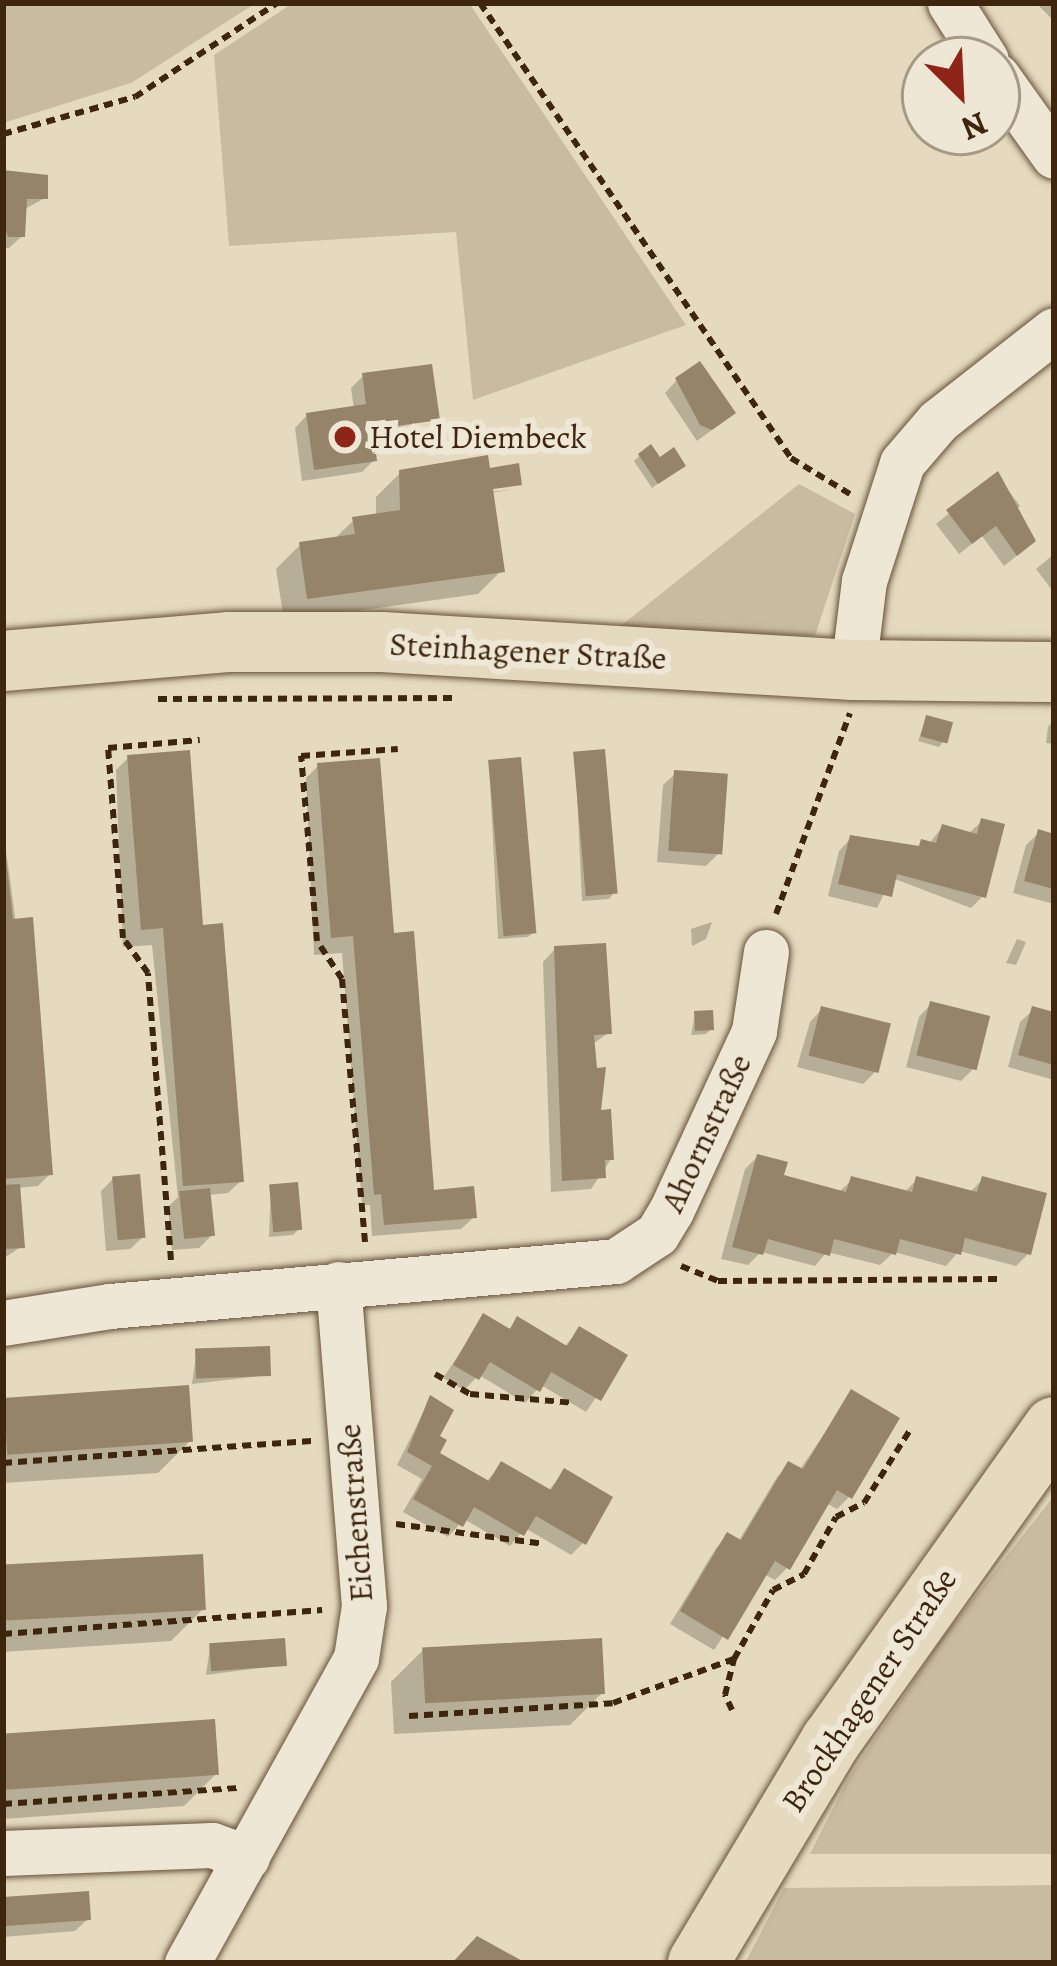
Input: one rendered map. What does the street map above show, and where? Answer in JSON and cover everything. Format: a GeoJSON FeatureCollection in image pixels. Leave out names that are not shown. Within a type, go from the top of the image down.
{"type":"FeatureCollection","features":[{"type":"Feature","properties":{"kind":"main road","name":"Steinhagener Straße"},"geometry":{"type":"LineString","coordinates":[[3,661],[230,641],[382,642],[853,670],[1054,672]]}},
{"type":"Feature","properties":{"kind":"main road","name":"Brockhagener Straße"},"geometry":{"type":"LineString","coordinates":[[698,1963],[831,1742],[1054,1427]]}},
{"type":"Feature","properties":{"kind":"street"},"geometry":{"type":"LineString","coordinates":[[950,3],[971,36]]}},
{"type":"Feature","properties":{"kind":"street"},"geometry":{"type":"LineString","coordinates":[[1021,110],[1054,156]]}},
{"type":"Feature","properties":{"kind":"street"},"geometry":{"type":"LineString","coordinates":[[853,670],[882,509],[902,463],[938,422],[1054,330]]}},
{"type":"Feature","properties":{"kind":"street","name":"Ahornstraße"},"geometry":{"type":"LineString","coordinates":[[3,1324],[175,1300],[353,1283],[592,1268],[638,1248],[671,1211],[754,1031],[766,952]]}},
{"type":"Feature","properties":{"kind":"street","name":"Eichenstraße"},"geometry":{"type":"LineString","coordinates":[[187,1963],[356,1658],[364,1606],[350,1438],[353,1283]]}},
{"type":"Feature","properties":{"kind":"street"},"geometry":{"type":"LineString","coordinates":[[3,1853],[212,1845],[247,1858]]}},
{"type":"Feature","properties":{"kind":"path"},"geometry":{"type":"LineString","coordinates":[[3,134],[135,97],[277,3]]}},
{"type":"Feature","properties":{"kind":"path"},"geometry":{"type":"LineString","coordinates":[[480,3],[791,458],[882,509]]}},
{"type":"Feature","properties":{"kind":"path"},"geometry":{"type":"LineString","coordinates":[[766,952],[785,878],[838,757],[853,670]]}},
{"type":"Feature","properties":{"kind":"path"},"geometry":{"type":"LineString","coordinates":[[175,1300],[148,973],[123,938],[108,748],[200,740]]}},
{"type":"Feature","properties":{"kind":"path"},"geometry":{"type":"LineString","coordinates":[[353,1283],[341,980],[317,941],[301,756],[398,749]]}},
{"type":"Feature","properties":{"kind":"path"},"geometry":{"type":"LineString","coordinates":[[638,1248],[718,1281],[998,1279]]}},
{"type":"Feature","properties":{"kind":"path"},"geometry":{"type":"LineString","coordinates":[[435,1374],[470,1394],[574,1403]]}},
{"type":"Feature","properties":{"kind":"path"},"geometry":{"type":"LineString","coordinates":[[732,1710],[725,1695],[734,1659],[773,1590],[804,1574],[836,1517],[864,1503],[910,1430]]}},
{"type":"Feature","properties":{"kind":"path"},"geometry":{"type":"LineString","coordinates":[[3,1463],[350,1438]]}},
{"type":"Feature","properties":{"kind":"path"},"geometry":{"type":"LineString","coordinates":[[356,1503],[411,1531],[543,1544]]}},
{"type":"Feature","properties":{"kind":"path"},"geometry":{"type":"LineString","coordinates":[[3,1634],[364,1606]]}},
{"type":"Feature","properties":{"kind":"path"},"geometry":{"type":"LineString","coordinates":[[409,1716],[614,1703],[734,1659]]}},
{"type":"Feature","properties":{"kind":"path"},"geometry":{"type":"LineString","coordinates":[[3,1804],[288,1785]]}},
{"type":"Feature","properties":{"kind":"shaded area"},"geometry":{"type":"Polygon","coordinates":[[[3,3],[256,3],[131,83],[3,123],[3,3]]]}},
{"type":"Feature","properties":{"kind":"shaded area"},"geometry":{"type":"Polygon","coordinates":[[[293,3],[469,3],[686,325],[473,400],[456,232],[229,246],[214,55],[293,3]]]}},
{"type":"Feature","properties":{"kind":"shaded area"},"geometry":{"type":"Polygon","coordinates":[[[799,484],[855,514],[815,636],[618,628],[799,484]]]}},
{"type":"Feature","properties":{"kind":"shaded area"},"geometry":{"type":"Polygon","coordinates":[[[1054,1496],[1054,1854],[810,1854],[848,1779],[943,1637],[1054,1496]]]}},
{"type":"Feature","properties":{"kind":"shaded area"},"geometry":{"type":"Polygon","coordinates":[[[1054,1885],[1054,1963],[745,1963],[784,1888],[1054,1885]]]}},
{"type":"Feature","properties":{"kind":"building"},"geometry":{"type":"Polygon","coordinates":[[[3,170],[48,175],[48,199],[27,199],[25,237],[8,237],[3,223],[3,170]]]}},
{"type":"Feature","properties":{"kind":"building"},"geometry":{"type":"Polygon","coordinates":[[[700,361],[736,413],[712,430],[700,425],[675,378],[700,361]]]}},
{"type":"Feature","properties":{"kind":"building"},"geometry":{"type":"Polygon","coordinates":[[[432,364],[440,420],[373,429],[377,461],[314,470],[306,413],[366,404],[362,373],[432,364]]]}},
{"type":"Feature","properties":{"kind":"building"},"geometry":{"type":"Polygon","coordinates":[[[651,444],[660,457],[674,447],[686,466],[658,484],[638,454],[651,444]]]}},
{"type":"Feature","properties":{"kind":"building"},"geometry":{"type":"Polygon","coordinates":[[[488,455],[490,468],[519,463],[522,485],[493,489],[505,572],[307,599],[299,542],[355,534],[352,517],[400,510],[399,470],[488,455]]]}},
{"type":"Feature","properties":{"kind":"building"},"geometry":{"type":"Polygon","coordinates":[[[998,471],[1036,541],[1017,556],[996,526],[972,544],[946,510],[998,471]]]}},
{"type":"Feature","properties":{"kind":"building"},"geometry":{"type":"Polygon","coordinates":[[[926,715],[953,722],[947,743],[920,736],[926,715]]]}},
{"type":"Feature","properties":{"kind":"building"},"geometry":{"type":"Polygon","coordinates":[[[605,749],[618,893],[586,896],[573,752],[605,749]]]}},
{"type":"Feature","properties":{"kind":"building"},"geometry":{"type":"Polygon","coordinates":[[[190,750],[203,925],[223,923],[244,1182],[183,1186],[163,928],[141,930],[127,755],[190,750]]]}},
{"type":"Feature","properties":{"kind":"building"},"geometry":{"type":"Polygon","coordinates":[[[521,757],[536,933],[504,936],[488,760],[521,757]]]}},
{"type":"Feature","properties":{"kind":"building"},"geometry":{"type":"Polygon","coordinates":[[[380,758],[394,933],[414,931],[434,1190],[474,1186],[477,1218],[384,1225],[381,1194],[374,1195],[353,936],[331,938],[317,763],[380,758]]]}},
{"type":"Feature","properties":{"kind":"building"},"geometry":{"type":"Polygon","coordinates":[[[674,770],[728,774],[722,855],[668,851],[674,770]]]}},
{"type":"Feature","properties":{"kind":"building"},"geometry":{"type":"Polygon","coordinates":[[[981,818],[1005,824],[986,898],[897,874],[892,897],[838,884],[850,835],[919,846],[921,839],[936,843],[942,824],[977,834],[981,818]]]}},
{"type":"Feature","properties":{"kind":"building"},"geometry":{"type":"Polygon","coordinates":[[[1038,829],[1054,834],[1054,889],[1024,881],[1038,829]]]}},
{"type":"Feature","properties":{"kind":"building"},"geometry":{"type":"Polygon","coordinates":[[[3,832],[13,919],[33,917],[53,1175],[3,1179],[3,832]]]}},
{"type":"Feature","properties":{"kind":"building"},"geometry":{"type":"Polygon","coordinates":[[[606,943],[612,1034],[594,1035],[597,1068],[606,1067],[601,1110],[611,1109],[614,1160],[605,1160],[606,1178],[562,1181],[554,946],[606,943]]]}},
{"type":"Feature","properties":{"kind":"building"},"geometry":{"type":"Polygon","coordinates":[[[930,1001],[990,1016],[977,1070],[916,1055],[930,1001]]]}},
{"type":"Feature","properties":{"kind":"building"},"geometry":{"type":"Polygon","coordinates":[[[821,1006],[891,1023],[879,1073],[809,1055],[821,1006]]]}},
{"type":"Feature","properties":{"kind":"building"},"geometry":{"type":"Polygon","coordinates":[[[1032,1006],[1054,1012],[1054,1065],[1018,1055],[1032,1006]]]}},
{"type":"Feature","properties":{"kind":"building"},"geometry":{"type":"Polygon","coordinates":[[[713,1010],[714,1030],[695,1031],[694,1011],[713,1010]]]}},
{"type":"Feature","properties":{"kind":"building"},"geometry":{"type":"Polygon","coordinates":[[[757,1154],[788,1162],[784,1175],[846,1192],[851,1176],[912,1192],[916,1176],[977,1192],[982,1176],[1047,1193],[1031,1255],[965,1238],[961,1255],[900,1239],[896,1255],[834,1239],[830,1256],[768,1239],[763,1255],[732,1247],[757,1154]]]}},
{"type":"Feature","properties":{"kind":"building"},"geometry":{"type":"Polygon","coordinates":[[[140,1174],[146,1238],[118,1240],[112,1176],[140,1174]]]}},
{"type":"Feature","properties":{"kind":"building"},"geometry":{"type":"Polygon","coordinates":[[[298,1182],[302,1230],[273,1232],[269,1185],[298,1182]]]}},
{"type":"Feature","properties":{"kind":"building"},"geometry":{"type":"Polygon","coordinates":[[[20,1184],[25,1248],[3,1249],[3,1185],[20,1184]]]}},
{"type":"Feature","properties":{"kind":"building"},"geometry":{"type":"Polygon","coordinates":[[[210,1188],[215,1236],[184,1239],[179,1191],[210,1188]]]}},
{"type":"Feature","properties":{"kind":"building"},"geometry":{"type":"Polygon","coordinates":[[[483,1313],[510,1329],[517,1316],[567,1346],[579,1326],[628,1355],[601,1401],[551,1372],[540,1392],[490,1362],[479,1380],[453,1365],[483,1313]]]}},
{"type":"Feature","properties":{"kind":"building"},"geometry":{"type":"Polygon","coordinates":[[[270,1346],[271,1376],[196,1379],[195,1349],[270,1346]]]}},
{"type":"Feature","properties":{"kind":"building"},"geometry":{"type":"Polygon","coordinates":[[[189,1385],[193,1442],[7,1455],[3,1398],[189,1385]]]}},
{"type":"Feature","properties":{"kind":"building"},"geometry":{"type":"Polygon","coordinates":[[[851,1389],[900,1418],[852,1499],[837,1490],[790,1570],[775,1561],[728,1640],[680,1611],[727,1532],[741,1540],[788,1461],[803,1469],[851,1389]]]}},
{"type":"Feature","properties":{"kind":"building"},"geometry":{"type":"Polygon","coordinates":[[[430,1395],[454,1410],[440,1436],[447,1440],[440,1453],[489,1481],[501,1461],[551,1490],[564,1468],[613,1497],[586,1545],[536,1516],[524,1536],[474,1507],[463,1527],[413,1499],[432,1466],[407,1452],[430,1395]]]}},
{"type":"Feature","properties":{"kind":"building"},"geometry":{"type":"Polygon","coordinates":[[[203,1554],[206,1610],[6,1620],[3,1564],[203,1554]]]}},
{"type":"Feature","properties":{"kind":"building"},"geometry":{"type":"Polygon","coordinates":[[[285,1638],[287,1666],[211,1671],[209,1643],[285,1638]]]}},
{"type":"Feature","properties":{"kind":"building"},"geometry":{"type":"Polygon","coordinates":[[[602,1638],[605,1694],[425,1703],[422,1647],[602,1638]]]}},
{"type":"Feature","properties":{"kind":"building"},"geometry":{"type":"Polygon","coordinates":[[[215,1719],[219,1775],[6,1790],[3,1734],[215,1719]]]}},
{"type":"Feature","properties":{"kind":"building"},"geometry":{"type":"Polygon","coordinates":[[[89,1891],[91,1920],[5,1926],[3,1897],[89,1891]]]}},
{"type":"Feature","properties":{"kind":"building"},"geometry":{"type":"Polygon","coordinates":[[[477,1936],[526,1963],[452,1963],[477,1936]]]}},
{"type":"Feature","properties":{"kind":"place","name":"Hotel Diembeck"},"geometry":{"type":"Point","coordinates":[345,437]}}]}
